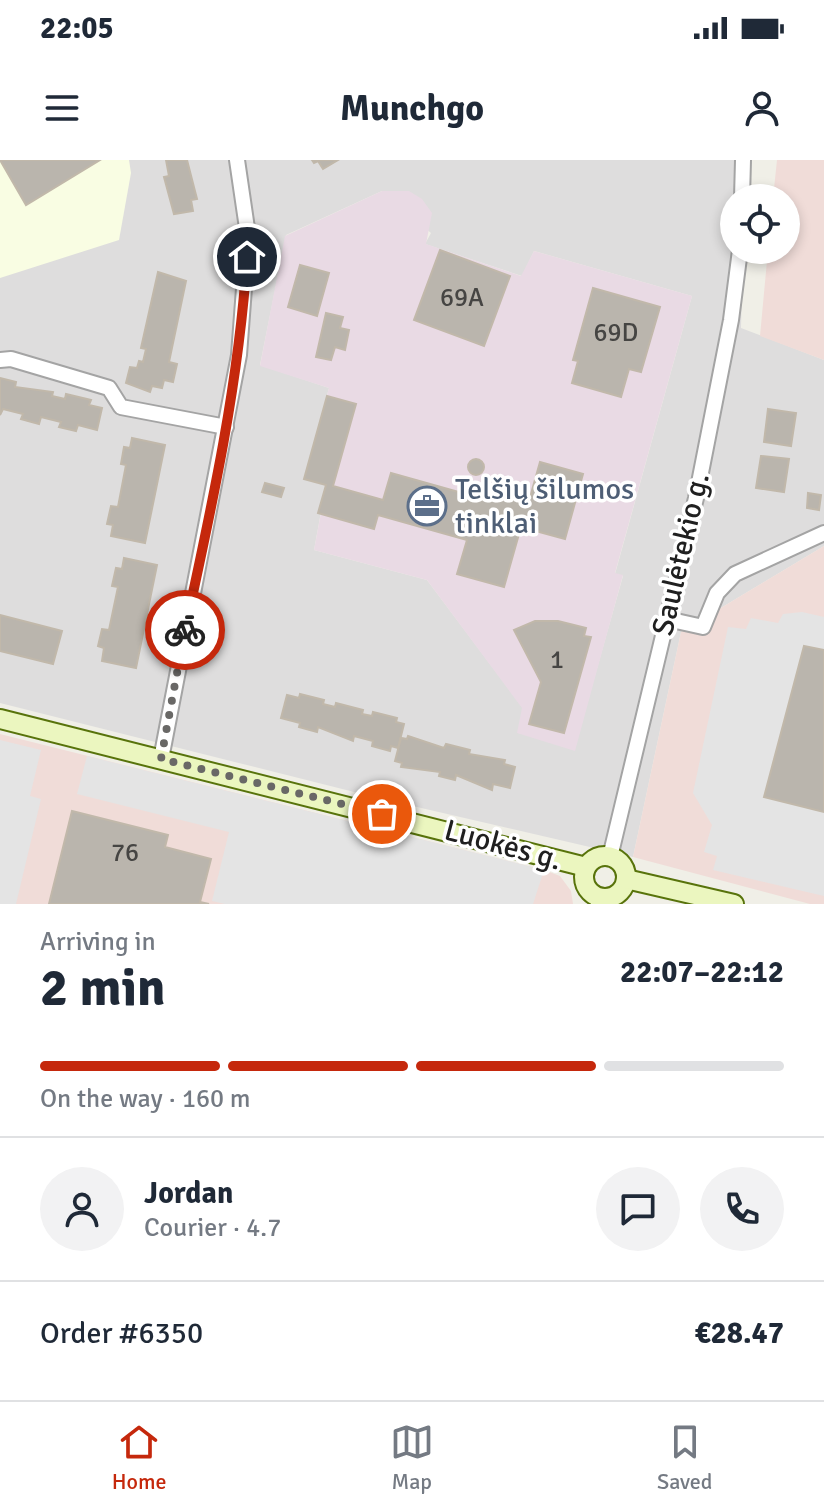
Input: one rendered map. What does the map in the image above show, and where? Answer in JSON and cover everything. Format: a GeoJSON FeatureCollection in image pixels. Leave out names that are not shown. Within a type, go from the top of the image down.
{"type":"FeatureCollection","features":[{"type":"Feature","properties":{"kind":"main road","name":"Luokės g."},"geometry":{"type":"LineString","coordinates":[[0,719],[586,867]]}},
{"type":"Feature","properties":{"kind":"main road","name":"Luokės g."},"geometry":{"type":"LineString","coordinates":[[610,857],[596,857],[586,867],[587,888],[599,901],[620,892],[626,879]]}},
{"type":"Feature","properties":{"kind":"main road"},"geometry":{"type":"LineString","coordinates":[[610,857],[622,865],[626,879],[734,904]]}},
{"type":"Feature","properties":{"kind":"street"},"geometry":{"type":"LineString","coordinates":[[161,759],[239,355],[248,235],[237,160]]}},
{"type":"Feature","properties":{"kind":"street"},"geometry":{"type":"LineString","coordinates":[[742,184],[743,160]]}},
{"type":"Feature","properties":{"kind":"street","name":"Saulėtekio g."},"geometry":{"type":"LineString","coordinates":[[610,857],[667,619],[728,335],[738,264]]}},
{"type":"Feature","properties":{"kind":"street"},"geometry":{"type":"LineString","coordinates":[[0,360],[11,359],[109,388],[121,407],[226,427]]}},
{"type":"Feature","properties":{"kind":"street"},"geometry":{"type":"LineString","coordinates":[[667,619],[703,627],[717,593],[735,574],[824,533]]}},
{"type":"Feature","properties":{"kind":"shaded area"},"geometry":{"type":"Polygon","coordinates":[[[0,160],[745,160],[744,184],[720,184],[720,264],[743,264],[741,328],[824,360],[824,546],[681,632],[633,857],[378,798],[0,703],[0,160]],[[382,191],[286,235],[260,365],[329,388],[304,479],[326,485],[314,550],[427,580],[523,708],[574,750],[623,576],[615,574],[692,296],[534,251],[522,276],[425,244],[431,233],[382,191]]]}},
{"type":"Feature","properties":{"kind":"shaded area"},"geometry":{"type":"Polygon","coordinates":[[[0,160],[129,160],[131,173],[119,240],[0,278],[0,160]]]}},
{"type":"Feature","properties":{"kind":"shaded area"},"geometry":{"type":"Polygon","coordinates":[[[777,160],[824,160],[824,360],[760,336],[767,264],[800,264],[800,184],[774,184],[777,160]]]}},
{"type":"Feature","properties":{"kind":"shaded area"},"geometry":{"type":"Polygon","coordinates":[[[382,191],[409,191],[422,199],[432,213],[426,244],[521,276],[534,251],[692,296],[615,573],[623,575],[575,751],[517,733],[522,708],[427,580],[314,550],[326,486],[304,479],[329,388],[260,366],[285,236],[382,191]]]}},
{"type":"Feature","properties":{"kind":"shaded area"},"geometry":{"type":"Polygon","coordinates":[[[824,546],[824,904],[810,904],[633,857],[681,632],[824,546]]]}},
{"type":"Feature","properties":{"kind":"shaded area"},"geometry":{"type":"Polygon","coordinates":[[[802,612],[824,617],[824,650],[804,646],[765,797],[824,812],[824,896],[713,870],[717,856],[704,852],[712,825],[693,793],[728,627],[746,629],[751,618],[778,623],[783,614],[802,612]]]}},
{"type":"Feature","properties":{"kind":"shaded area"},"geometry":{"type":"Polygon","coordinates":[[[0,734],[544,870],[560,876],[571,891],[573,904],[0,904],[0,734]]]}},
{"type":"Feature","properties":{"kind":"shaded area"},"geometry":{"type":"Polygon","coordinates":[[[0,740],[41,750],[30,796],[41,799],[16,904],[0,904],[0,740]]]}},
{"type":"Feature","properties":{"kind":"shaded area"},"geometry":{"type":"Polygon","coordinates":[[[87,756],[544,870],[533,904],[225,904],[212,901],[229,832],[77,794],[87,756]]]}},
{"type":"Feature","properties":{"kind":"building"},"geometry":{"type":"Polygon","coordinates":[[[0,160],[100,160],[26,205],[0,160]]]}},
{"type":"Feature","properties":{"kind":"building"},"geometry":{"type":"Polygon","coordinates":[[[166,160],[187,160],[197,199],[191,200],[193,211],[174,214],[164,177],[169,176],[166,160]]]}},
{"type":"Feature","properties":{"kind":"building"},"geometry":{"type":"Polygon","coordinates":[[[312,160],[338,160],[323,169],[318,161],[314,163],[312,160]]]}},
{"type":"Feature","properties":{"kind":"building"},"geometry":{"type":"Polygon","coordinates":[[[440,250],[510,276],[484,346],[414,320],[440,250]]]}},
{"type":"Feature","properties":{"kind":"building"},"geometry":{"type":"Polygon","coordinates":[[[300,265],[329,273],[317,316],[288,307],[300,265]]]}},
{"type":"Feature","properties":{"kind":"building"},"geometry":{"type":"Polygon","coordinates":[[[158,272],[186,281],[169,362],[177,364],[173,382],[164,380],[162,388],[152,386],[150,392],[126,383],[130,367],[137,368],[139,361],[143,362],[146,349],[141,348],[158,272]]]}},
{"type":"Feature","properties":{"kind":"building"},"geometry":{"type":"Polygon","coordinates":[[[593,288],[660,307],[641,372],[629,369],[621,397],[572,383],[578,361],[573,360],[593,288]]]}},
{"type":"Feature","properties":{"kind":"building"},"geometry":{"type":"Polygon","coordinates":[[[326,313],[343,317],[340,328],[349,330],[345,350],[335,347],[331,360],[316,357],[326,313]]]}},
{"type":"Feature","properties":{"kind":"building"},"geometry":{"type":"Polygon","coordinates":[[[0,378],[16,382],[15,387],[53,392],[52,396],[65,399],[66,394],[91,400],[89,405],[102,408],[97,430],[78,425],[76,431],[59,427],[61,422],[41,417],[39,424],[21,419],[23,414],[3,409],[0,415],[0,378]]]}},
{"type":"Feature","properties":{"kind":"building"},"geometry":{"type":"Polygon","coordinates":[[[327,396],[356,404],[333,486],[383,500],[391,473],[480,498],[483,488],[529,501],[540,462],[583,474],[565,539],[521,527],[504,587],[457,574],[467,540],[378,515],[374,529],[318,513],[326,485],[304,479],[327,396]]]}},
{"type":"Feature","properties":{"kind":"building"},"geometry":{"type":"Polygon","coordinates":[[[768,409],[796,413],[791,446],[764,442],[768,409]]]}},
{"type":"Feature","properties":{"kind":"building"},"geometry":{"type":"Polygon","coordinates":[[[132,438],[165,445],[145,543],[111,536],[113,525],[107,524],[111,506],[118,507],[126,465],[121,464],[124,447],[130,448],[132,438]]]}},
{"type":"Feature","properties":{"kind":"building"},"geometry":{"type":"Polygon","coordinates":[[[761,456],[789,459],[784,492],[756,488],[761,456]]]}},
{"type":"Feature","properties":{"kind":"building"},"geometry":{"type":"Polygon","coordinates":[[[473,459],[479,459],[484,467],[482,473],[473,475],[468,470],[468,464],[473,459]]]}},
{"type":"Feature","properties":{"kind":"building"},"geometry":{"type":"Polygon","coordinates":[[[265,483],[284,488],[281,497],[262,492],[265,483]]]}},
{"type":"Feature","properties":{"kind":"building"},"geometry":{"type":"Polygon","coordinates":[[[808,493],[821,495],[819,510],[807,508],[808,493]]]}},
{"type":"Feature","properties":{"kind":"building"},"geometry":{"type":"Polygon","coordinates":[[[124,558],[157,565],[136,668],[102,661],[104,648],[98,646],[102,629],[109,630],[118,587],[112,586],[116,568],[122,569],[124,558]]]}},
{"type":"Feature","properties":{"kind":"building"},"geometry":{"type":"Polygon","coordinates":[[[0,615],[62,631],[53,664],[0,651],[0,615]]]}},
{"type":"Feature","properties":{"kind":"building"},"geometry":{"type":"Polygon","coordinates":[[[535,621],[558,621],[586,628],[584,636],[591,637],[564,733],[529,724],[541,682],[514,630],[535,621]]]}},
{"type":"Feature","properties":{"kind":"building"},"geometry":{"type":"Polygon","coordinates":[[[804,646],[824,650],[824,812],[764,797],[804,646]]]}},
{"type":"Feature","properties":{"kind":"building"},"geometry":{"type":"Polygon","coordinates":[[[300,694],[324,700],[323,704],[335,707],[336,703],[363,710],[362,714],[372,716],[373,712],[397,718],[396,722],[404,724],[398,748],[391,746],[390,751],[372,746],[373,741],[354,736],[353,741],[318,727],[317,732],[281,718],[287,695],[299,698],[300,694]]]}},
{"type":"Feature","properties":{"kind":"building"},"geometry":{"type":"Polygon","coordinates":[[[408,736],[444,748],[446,744],[470,750],[469,754],[505,760],[504,764],[515,767],[510,788],[493,784],[492,790],[456,775],[455,780],[439,776],[440,772],[401,767],[402,763],[395,761],[401,738],[407,739],[408,736]]]}},
{"type":"Feature","properties":{"kind":"building"},"geometry":{"type":"Polygon","coordinates":[[[72,811],[168,835],[165,847],[211,859],[200,902],[209,904],[49,904],[72,811]]]}},
{"type":"Feature","properties":{"kind":"way so far"},"geometry":{"type":"LineString","coordinates":[[185,630],[161,759],[382,814]]}},
{"type":"Feature","properties":{"kind":"place","name":"Telšių šilumos tinklai"},"geometry":{"type":"Point","coordinates":[427,506]}},
{"type":"Feature","properties":{"kind":"route"},"geometry":{"type":"LineString","coordinates":[[185,630],[211,513],[239,355],[247,257]]}}]}
